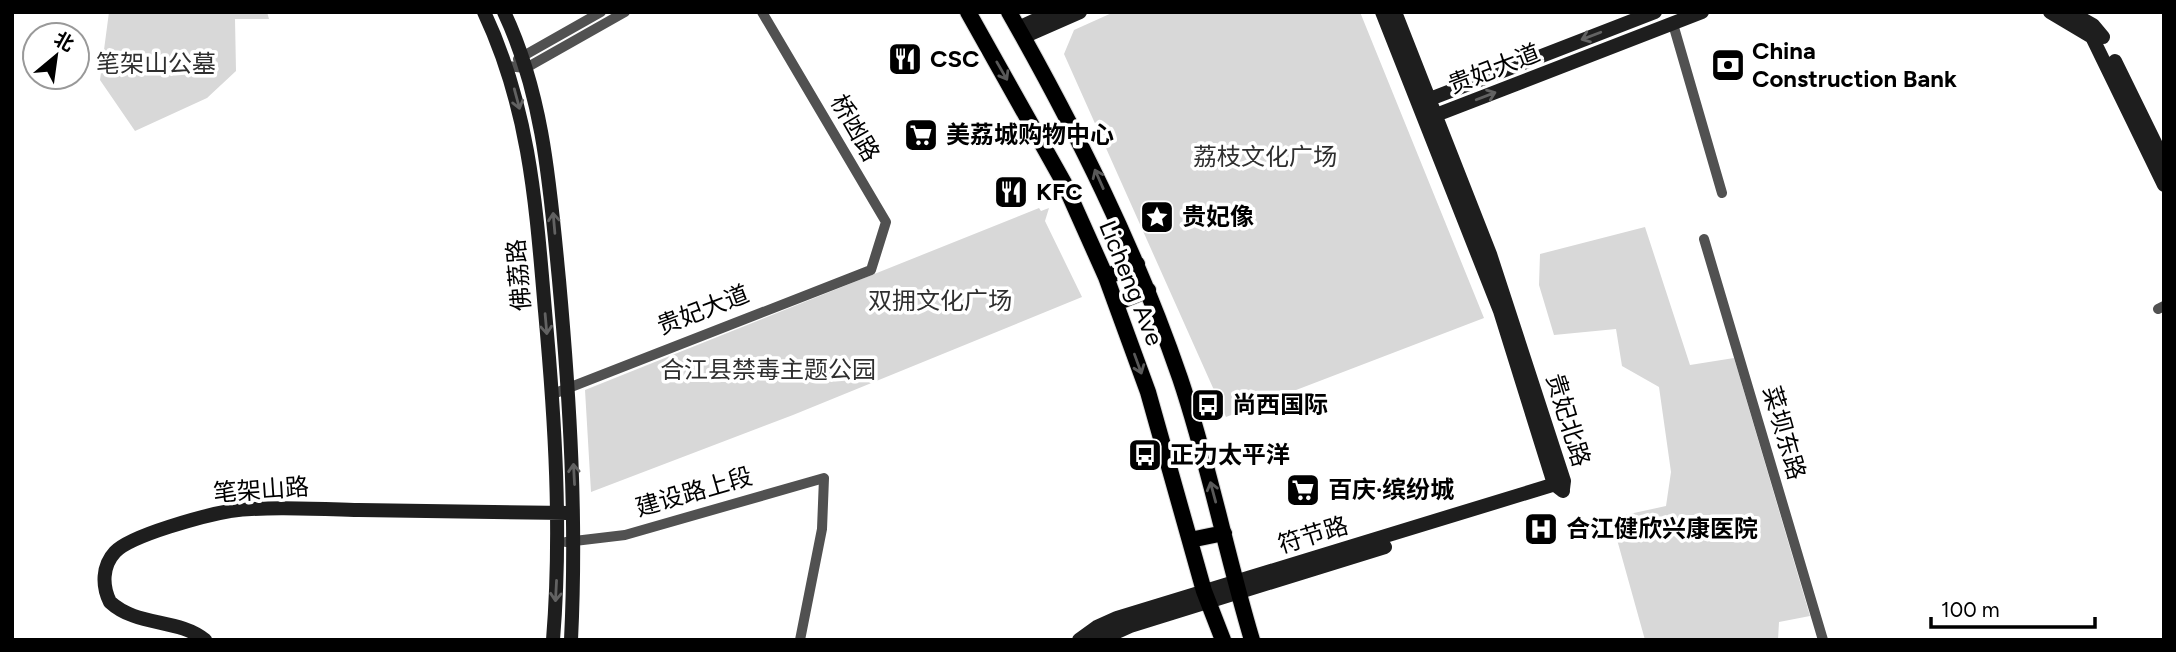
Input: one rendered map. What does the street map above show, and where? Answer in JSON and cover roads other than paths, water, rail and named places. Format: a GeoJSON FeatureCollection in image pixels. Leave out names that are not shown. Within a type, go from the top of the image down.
{"type":"FeatureCollection","features":[{"type":"Feature","properties":{"kind":"main road","name":"佛荔路"},"geometry":{"type":"LineString","coordinates":[[484,12],[507,66],[518,102],[533,179],[553,394],[558,541]]}},
{"type":"Feature","properties":{"kind":"main road","name":"佛荔路"},"geometry":{"type":"LineString","coordinates":[[504,12],[535,94],[549,173],[569,387],[575,542]]}},
{"type":"Feature","properties":{"kind":"main road","name":"Licheng Ave"},"geometry":{"type":"LineString","coordinates":[[968,12],[1064,183],[1106,277],[1148,393],[1206,596],[1223,640]]}},
{"type":"Feature","properties":{"kind":"main road","name":"Licheng Ave"},"geometry":{"type":"LineString","coordinates":[[1009,12],[1093,167],[1148,290],[1180,379],[1252,640]]}},
{"type":"Feature","properties":{"kind":"main road"},"geometry":{"type":"LineString","coordinates":[[1020,32],[1054,12]]}},
{"type":"Feature","properties":{"kind":"main road"},"geometry":{"type":"LineString","coordinates":[[1020,32],[1080,12]]}},
{"type":"Feature","properties":{"kind":"main road"},"geometry":{"type":"LineString","coordinates":[[1382,12],[1429,109]]}},
{"type":"Feature","properties":{"kind":"main road"},"geometry":{"type":"LineString","coordinates":[[1395,12],[1429,109]]}},
{"type":"Feature","properties":{"kind":"main road","name":"贵妃大道"},"geometry":{"type":"LineString","coordinates":[[1429,109],[1655,12]]}},
{"type":"Feature","properties":{"kind":"main road","name":"贵妃大道"},"geometry":{"type":"LineString","coordinates":[[1429,109],[1702,12]]}},
{"type":"Feature","properties":{"kind":"main road"},"geometry":{"type":"LineString","coordinates":[[2050,12],[2092,37],[2164,186]]}},
{"type":"Feature","properties":{"kind":"main road"},"geometry":{"type":"LineString","coordinates":[[2070,12],[2102,35],[2164,161]]}},
{"type":"Feature","properties":{"kind":"main road","name":"贵妃北路"},"geometry":{"type":"LineString","coordinates":[[1429,109],[1560,485]]}},
{"type":"Feature","properties":{"kind":"main road"},"geometry":{"type":"LineString","coordinates":[[1106,277],[1137,264]]}},
{"type":"Feature","properties":{"kind":"main road"},"geometry":{"type":"LineString","coordinates":[[1116,303],[1148,290]]}},
{"type":"Feature","properties":{"kind":"main road","name":"符节路"},"geometry":{"type":"LineString","coordinates":[[1079,640],[1097,627],[1117,618],[1238,587],[1560,485]]}},
{"type":"Feature","properties":{"kind":"main road","name":"笔架山路"},"geometry":{"type":"LineString","coordinates":[[205,640],[190,631],[138,619],[110,602],[106,593],[105,576],[113,554],[124,545],[197,518],[229,512],[296,509],[575,513]]}},
{"type":"Feature","properties":{"kind":"main road"},"geometry":{"type":"LineString","coordinates":[[1190,540],[1224,533]]}},
{"type":"Feature","properties":{"kind":"main road"},"geometry":{"type":"LineString","coordinates":[[553,640],[558,541]]}},
{"type":"Feature","properties":{"kind":"main road"},"geometry":{"type":"LineString","coordinates":[[571,640],[575,542]]}},
{"type":"Feature","properties":{"kind":"main road","name":"符节路"},"geometry":{"type":"LineString","coordinates":[[1099,640],[1206,596]]}},
{"type":"Feature","properties":{"kind":"street"},"geometry":{"type":"LineString","coordinates":[[524,62],[601,12]]}},
{"type":"Feature","properties":{"kind":"street"},"geometry":{"type":"LineString","coordinates":[[507,66],[524,62],[625,12]]}},
{"type":"Feature","properties":{"kind":"street","name":"桥凼路"},"geometry":{"type":"LineString","coordinates":[[762,12],[886,222],[870,270]]}},
{"type":"Feature","properties":{"kind":"street"},"geometry":{"type":"LineString","coordinates":[[1672,24],[1722,193]]}},
{"type":"Feature","properties":{"kind":"street","name":"菜坝东路"},"geometry":{"type":"LineString","coordinates":[[1704,239],[1823,640]]}},
{"type":"Feature","properties":{"kind":"street","name":"贵妃大道"},"geometry":{"type":"LineString","coordinates":[[553,394],[870,270]]}},
{"type":"Feature","properties":{"kind":"street","name":"建设路上段"},"geometry":{"type":"LineString","coordinates":[[558,541],[575,542],[625,535],[824,478],[822,529],[800,640]]}},
{"type":"Feature","properties":{"kind":"place","name":"CSC"},"geometry":{"type":"Point","coordinates":[905,59]}},
{"type":"Feature","properties":{"kind":"place","name":"China Construction Bank"},"geometry":{"type":"Point","coordinates":[1728,65]}},
{"type":"Feature","properties":{"kind":"place","name":"美荔城购物中心"},"geometry":{"type":"Point","coordinates":[921,135]}},
{"type":"Feature","properties":{"kind":"place","name":"KFC"},"geometry":{"type":"Point","coordinates":[1011,192]}},
{"type":"Feature","properties":{"kind":"place","name":"贵妃像"},"geometry":{"type":"Point","coordinates":[1157,217]}},
{"type":"Feature","properties":{"kind":"place","name":"尚西国际"},"geometry":{"type":"Point","coordinates":[1208,405]}},
{"type":"Feature","properties":{"kind":"place","name":"正力太平洋"},"geometry":{"type":"Point","coordinates":[1145,455]}},
{"type":"Feature","properties":{"kind":"place","name":"百庆·缤纷城"},"geometry":{"type":"Point","coordinates":[1303,490]}},
{"type":"Feature","properties":{"kind":"place","name":"合江健欣兴康医院"},"geometry":{"type":"Point","coordinates":[1541,529]}},
{"type":"Feature","properties":{"kind":"park label","name":"笔架山公墓"},"geometry":{"type":"Point","coordinates":[156,64]}},
{"type":"Feature","properties":{"kind":"park label","name":"荔枝文化广场"},"geometry":{"type":"Point","coordinates":[1265,157]}},
{"type":"Feature","properties":{"kind":"park label","name":"双拥文化广场"},"geometry":{"type":"Point","coordinates":[940,301]}},
{"type":"Feature","properties":{"kind":"park label","name":"合江县禁毒主题公园"},"geometry":{"type":"Point","coordinates":[768,370]}}]}
